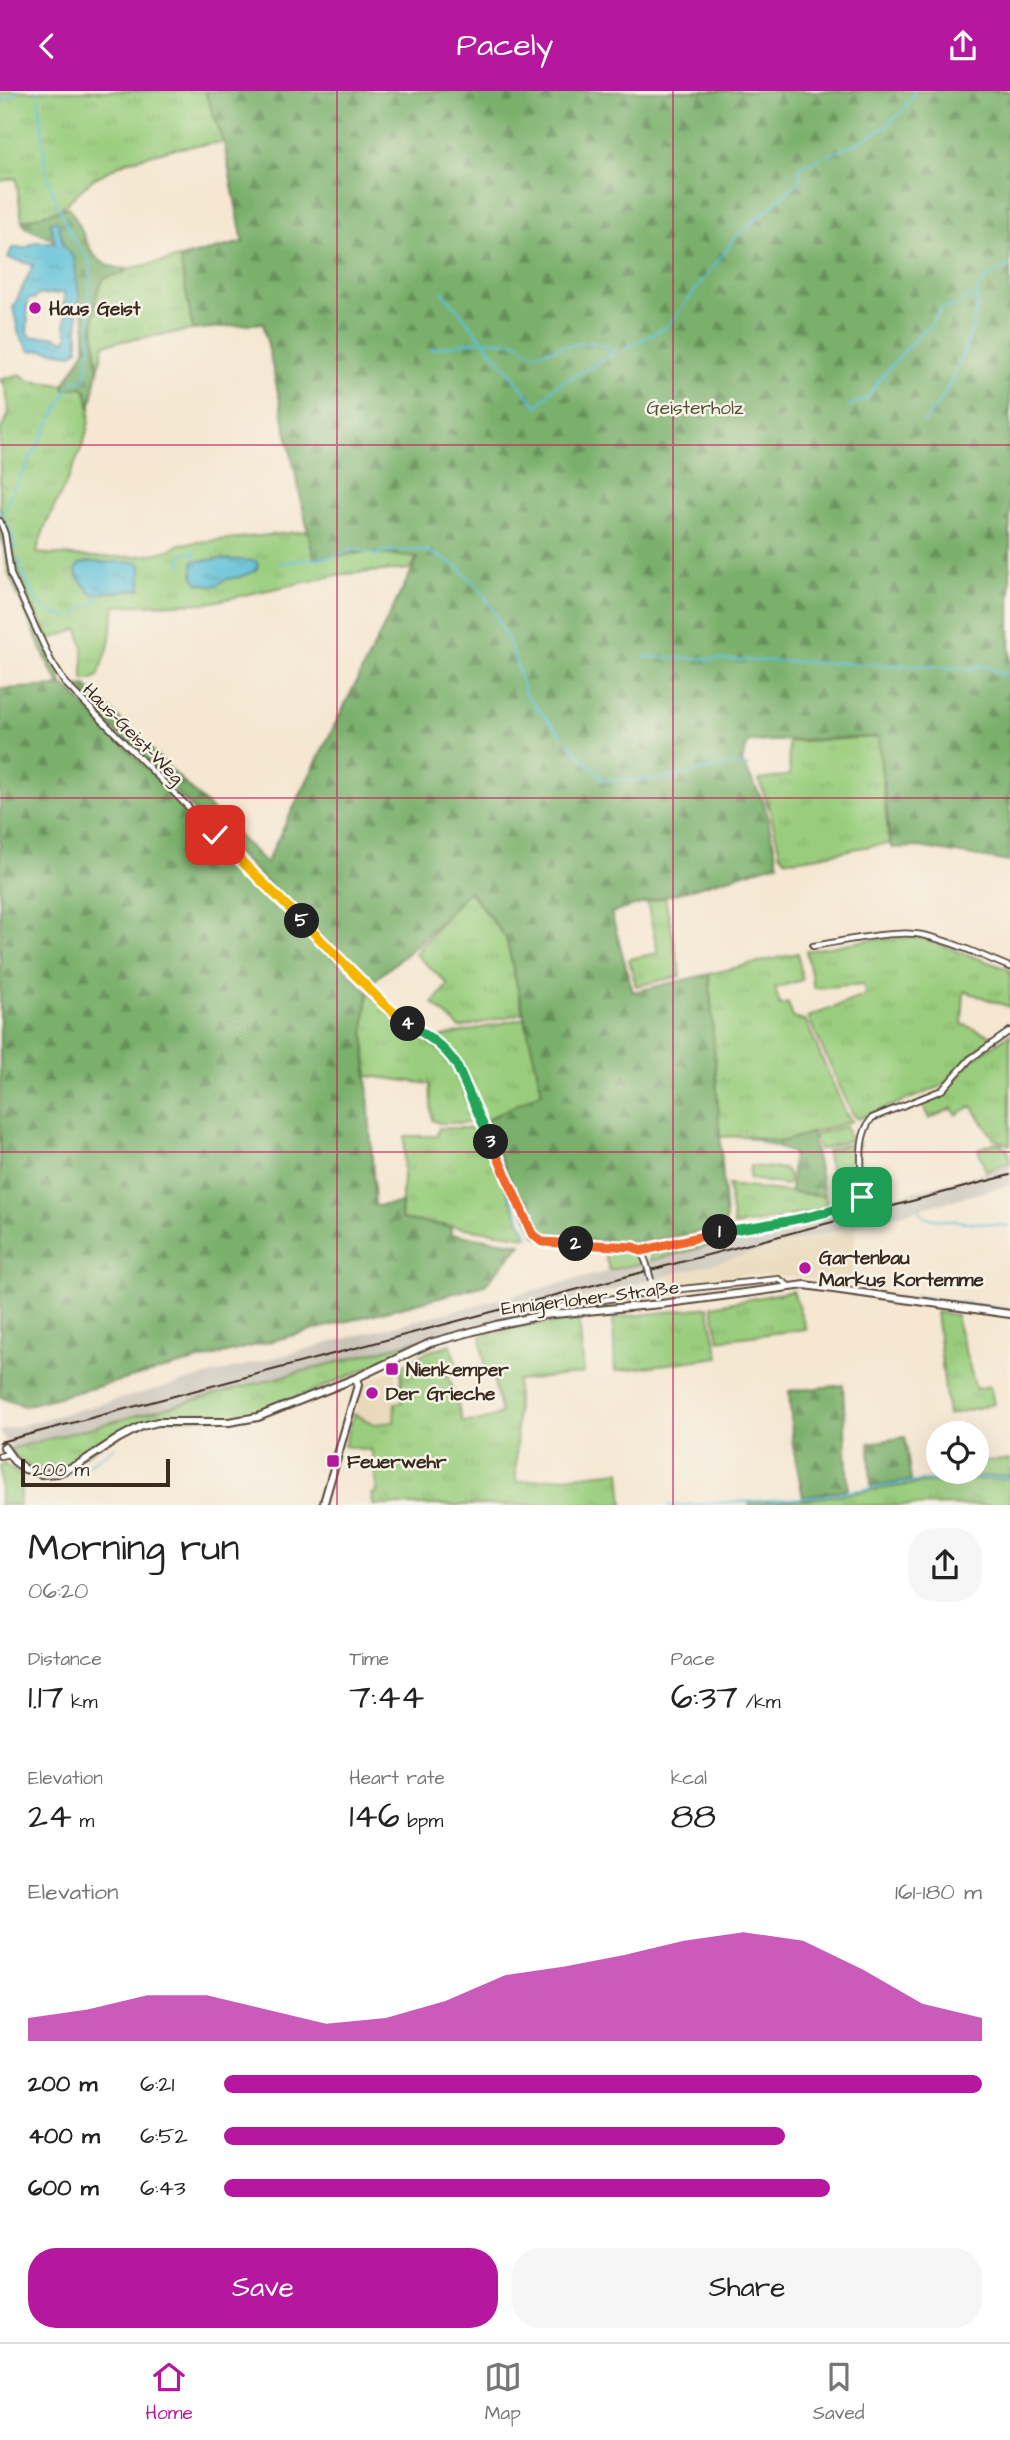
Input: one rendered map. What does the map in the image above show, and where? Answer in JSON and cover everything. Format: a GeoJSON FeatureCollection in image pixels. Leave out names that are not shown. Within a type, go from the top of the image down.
{"type":"FeatureCollection","features":[{"type":"Feature","properties":{"kind":"main road","name":"Ennigerloher Straße"},"geometry":{"type":"LineString","coordinates":[[4,1447],[19,1465],[32,1472],[58,1473],[79,1464],[118,1438],[142,1426],[158,1422],[245,1420],[356,1378],[443,1339],[543,1315],[817,1285],[1010,1314]]}},
{"type":"Feature","properties":{"kind":"main road"},"geometry":{"type":"LineString","coordinates":[[323,1505],[358,1385],[356,1378]]}},
{"type":"Feature","properties":{"kind":"street","name":"Haus-Geist-Weg"},"geometry":{"type":"LineString","coordinates":[[0,521],[5,534],[11,575],[51,661],[65,683],[384,1004],[448,1052],[456,1064],[532,1234],[542,1242],[634,1247],[641,1251]]}},
{"type":"Feature","properties":{"kind":"street"},"geometry":{"type":"LineString","coordinates":[[813,946],[867,937],[919,934],[940,939],[1010,967]]}},
{"type":"Feature","properties":{"kind":"street"},"geometry":{"type":"LineString","coordinates":[[653,1292],[641,1251],[701,1236],[787,1221],[852,1204],[862,1197],[862,1139],[864,1127],[872,1118],[942,1090],[970,1059],[1010,1031]]}},
{"type":"Feature","properties":{"kind":"street"},"geometry":{"type":"LineString","coordinates":[[543,1315],[553,1308],[653,1292],[779,1279],[789,1286]]}},
{"type":"Feature","properties":{"kind":"street"},"geometry":{"type":"LineString","coordinates":[[0,1456],[9,1454]]}},
{"type":"Feature","properties":{"kind":"shaded area"},"geometry":{"type":"Polygon","coordinates":[[[1010,1164],[1010,1185],[10,1449],[0,1431],[769,1230],[1010,1164]]]}},
{"type":"Feature","properties":{"kind":"shaded area"},"geometry":{"type":"Polygon","coordinates":[[[856,1227],[851,1284],[791,1276],[749,1275],[660,1286],[655,1278],[856,1227]]]}},
{"type":"Feature","properties":{"kind":"shaded area"},"geometry":{"type":"Polygon","coordinates":[[[396,1369],[394,1422],[374,1424],[354,1414],[364,1382],[396,1369]]]}},
{"type":"Feature","properties":{"kind":"green space"},"geometry":{"type":"Polygon","coordinates":[[[10,91],[205,91],[224,142],[172,149],[125,162],[93,179],[56,213],[22,221],[16,178],[0,181],[0,94],[10,91]]]}},
{"type":"Feature","properties":{"kind":"green space","name":"Geisterholz"},"geometry":{"type":"Polygon","coordinates":[[[205,91],[1010,91],[1010,862],[919,847],[891,848],[878,737],[748,742],[742,762],[764,803],[778,863],[611,913],[633,992],[709,974],[726,1222],[723,1228],[641,1242],[543,1239],[535,1235],[484,1121],[542,1092],[506,938],[469,891],[418,944],[369,985],[71,687],[86,686],[266,863],[418,558],[367,552],[314,559],[263,323],[193,330],[180,258],[243,242],[224,144],[205,91]]]}},
{"type":"Feature","properties":{"kind":"green space"},"geometry":{"type":"Polygon","coordinates":[[[68,207],[95,256],[113,267],[127,269],[125,273],[104,278],[97,291],[93,330],[98,371],[90,410],[83,387],[65,390],[64,385],[85,350],[85,319],[80,304],[74,258],[63,244],[62,234],[52,232],[56,241],[27,228],[22,221],[68,207]]]}},
{"type":"Feature","properties":{"kind":"green space"},"geometry":{"type":"Polygon","coordinates":[[[180,258],[193,330],[104,344],[98,371],[95,312],[96,300],[104,278],[125,273],[127,269],[180,258]]]}},
{"type":"Feature","properties":{"kind":"green space"},"geometry":{"type":"Polygon","coordinates":[[[20,374],[30,381],[64,385],[65,390],[83,387],[89,404],[88,424],[82,446],[42,535],[37,553],[90,557],[132,556],[167,550],[180,544],[308,531],[314,558],[367,552],[418,557],[410,569],[342,574],[208,603],[115,606],[108,649],[98,676],[83,680],[83,647],[78,629],[50,639],[32,606],[0,507],[0,431],[9,414],[5,386],[0,380],[20,374]],[[89,562],[100,594],[141,588],[141,565],[89,562]]]}},
{"type":"Feature","properties":{"kind":"green space"},"geometry":{"type":"Polygon","coordinates":[[[0,507],[32,606],[50,639],[46,641],[60,672],[62,686],[65,686],[368,992],[364,1028],[375,1206],[402,1203],[401,1219],[451,1227],[451,1234],[521,1244],[485,1285],[24,1406],[0,1397],[0,689],[61,686],[50,668],[9,575],[0,527],[0,507]]]}},
{"type":"Feature","properties":{"kind":"green space"},"geometry":{"type":"Polygon","coordinates":[[[878,737],[889,844],[786,860],[780,853],[759,780],[790,775],[788,742],[878,737]]]}},
{"type":"Feature","properties":{"kind":"green space"},"geometry":{"type":"Polygon","coordinates":[[[468,890],[506,938],[523,1013],[460,1028],[433,1003],[448,984],[415,954],[468,890]]]}},
{"type":"Feature","properties":{"kind":"green space"},"geometry":{"type":"Polygon","coordinates":[[[665,897],[681,976],[636,986],[629,959],[658,953],[647,902],[665,897]]]}},
{"type":"Feature","properties":{"kind":"green space"},"geometry":{"type":"Polygon","coordinates":[[[919,937],[1010,970],[1010,1007],[964,991],[962,1024],[995,1037],[968,1057],[940,1087],[858,1119],[852,1113],[808,1017],[866,995],[863,984],[814,988],[806,951],[868,940],[919,937]]]}},
{"type":"Feature","properties":{"kind":"green space"},"geometry":{"type":"Polygon","coordinates":[[[798,953],[802,980],[775,988],[780,1005],[788,1003],[793,1018],[806,1021],[846,1114],[852,1121],[780,1142],[745,1136],[720,1137],[709,974],[798,953]]]}},
{"type":"Feature","properties":{"kind":"green space"},"geometry":{"type":"Polygon","coordinates":[[[368,992],[396,1018],[444,1054],[453,1066],[477,1123],[439,1123],[432,1120],[430,1084],[368,1076],[364,1028],[368,992]]]}},
{"type":"Feature","properties":{"kind":"green space"},"geometry":{"type":"Polygon","coordinates":[[[525,1018],[542,1092],[484,1121],[460,1062],[439,1040],[441,1037],[525,1018]]]}},
{"type":"Feature","properties":{"kind":"green space"},"geometry":{"type":"Polygon","coordinates":[[[1010,1034],[1010,1145],[994,1139],[972,1106],[956,1115],[952,1108],[929,1119],[921,1101],[945,1092],[972,1060],[1010,1034]]]}},
{"type":"Feature","properties":{"kind":"green space"},"geometry":{"type":"Polygon","coordinates":[[[846,1126],[850,1140],[819,1150],[814,1135],[846,1126]]]}},
{"type":"Feature","properties":{"kind":"green space"},"geometry":{"type":"Polygon","coordinates":[[[439,1128],[480,1128],[527,1237],[401,1219],[405,1136],[437,1136],[439,1128]]]}},
{"type":"Feature","properties":{"kind":"green space"},"geometry":{"type":"Polygon","coordinates":[[[811,1133],[825,1196],[791,1192],[793,1153],[745,1136],[780,1142],[811,1133]]]}},
{"type":"Feature","properties":{"kind":"green space"},"geometry":{"type":"Polygon","coordinates":[[[859,1143],[859,1193],[837,1197],[826,1151],[859,1143]]]}},
{"type":"Feature","properties":{"kind":"green space"},"geometry":{"type":"Polygon","coordinates":[[[994,1143],[1001,1144],[1008,1150],[1010,1163],[986,1171],[978,1149],[994,1143]]]}},
{"type":"Feature","properties":{"kind":"green space"},"geometry":{"type":"Polygon","coordinates":[[[750,1166],[785,1169],[789,1175],[789,1183],[786,1185],[749,1179],[750,1166]]]}},
{"type":"Feature","properties":{"kind":"green space"},"geometry":{"type":"Polygon","coordinates":[[[728,1185],[825,1196],[828,1207],[734,1226],[728,1185]]]}},
{"type":"Feature","properties":{"kind":"green space"},"geometry":{"type":"Polygon","coordinates":[[[769,1227],[769,1230],[650,1261],[651,1252],[654,1250],[769,1227]]]}},
{"type":"Feature","properties":{"kind":"green space"},"geometry":{"type":"Polygon","coordinates":[[[603,1248],[631,1251],[642,1263],[609,1270],[603,1248]]]}},
{"type":"Feature","properties":{"kind":"green space"},"geometry":{"type":"Polygon","coordinates":[[[793,1291],[806,1329],[719,1340],[712,1306],[793,1291]]]}},
{"type":"Feature","properties":{"kind":"green space"},"geometry":{"type":"Polygon","coordinates":[[[708,1307],[719,1357],[615,1371],[613,1318],[708,1307]]]}},
{"type":"Feature","properties":{"kind":"green space"},"geometry":{"type":"Polygon","coordinates":[[[936,1312],[957,1315],[976,1389],[990,1386],[994,1404],[948,1415],[936,1312]]]}},
{"type":"Feature","properties":{"kind":"green space"},"geometry":{"type":"Polygon","coordinates":[[[579,1320],[584,1373],[517,1381],[516,1482],[620,1471],[623,1505],[373,1505],[372,1494],[377,1493],[372,1451],[344,1446],[354,1414],[374,1424],[394,1422],[395,1403],[402,1402],[401,1366],[424,1353],[451,1344],[458,1371],[448,1374],[463,1422],[481,1421],[501,1414],[491,1368],[485,1369],[481,1336],[531,1325],[579,1320]]]}},
{"type":"Feature","properties":{"kind":"green space"},"geometry":{"type":"Polygon","coordinates":[[[420,1340],[419,1344],[391,1358],[266,1410],[229,1418],[172,1418],[149,1421],[114,1436],[60,1467],[42,1470],[25,1464],[10,1449],[420,1340]]]}},
{"type":"Feature","properties":{"kind":"green space"},"geometry":{"type":"Polygon","coordinates":[[[843,1385],[848,1489],[803,1497],[793,1446],[789,1391],[843,1385]]]}},
{"type":"Feature","properties":{"kind":"green space"},"geometry":{"type":"Polygon","coordinates":[[[905,1437],[911,1481],[871,1487],[869,1443],[905,1437]]]}},
{"type":"Feature","properties":{"kind":"green space"},"geometry":{"type":"Polygon","coordinates":[[[1010,1460],[1010,1475],[989,1476],[989,1461],[1010,1460]]]}},
{"type":"Feature","properties":{"kind":"green space"},"geometry":{"type":"Polygon","coordinates":[[[4,1464],[22,1477],[19,1505],[0,1505],[0,1467],[4,1464]]]}},
{"type":"Feature","properties":{"kind":"green space"},"geometry":{"type":"Polygon","coordinates":[[[1010,1478],[1010,1505],[749,1505],[921,1483],[989,1484],[989,1479],[1010,1478]]]}},
{"type":"Feature","properties":{"kind":"water"},"geometry":{"type":"Polygon","coordinates":[[[58,221],[63,244],[74,258],[80,304],[62,309],[62,304],[65,303],[64,293],[29,298],[27,333],[32,337],[53,336],[65,341],[68,336],[65,326],[66,313],[76,312],[78,349],[72,354],[30,351],[19,334],[13,308],[33,265],[8,258],[12,248],[26,248],[35,242],[55,242],[50,223],[58,221]]]}},
{"type":"Feature","properties":{"kind":"water"},"geometry":{"type":"Polygon","coordinates":[[[193,561],[256,561],[258,566],[255,571],[227,579],[215,586],[197,583],[193,574],[193,561]]]}},
{"type":"Feature","properties":{"kind":"water"},"geometry":{"type":"Polygon","coordinates":[[[138,562],[141,565],[141,589],[92,594],[77,577],[76,569],[79,564],[138,562]]]}},
{"type":"Feature","properties":{"kind":"waterway"},"geometry":{"type":"LineString","coordinates":[[0,101],[14,96],[18,91]]}},
{"type":"Feature","properties":{"kind":"waterway"},"geometry":{"type":"LineString","coordinates":[[38,91],[39,95]]}},
{"type":"Feature","properties":{"kind":"waterway"},"geometry":{"type":"LineString","coordinates":[[826,156],[864,139],[890,123],[909,103],[914,91]]}},
{"type":"Feature","properties":{"kind":"waterway"},"geometry":{"type":"LineString","coordinates":[[39,99],[46,172],[55,198]]}},
{"type":"Feature","properties":{"kind":"waterway"},"geometry":{"type":"LineString","coordinates":[[624,349],[668,326],[736,237],[800,181],[800,166],[820,158]]}},
{"type":"Feature","properties":{"kind":"waterway"},"geometry":{"type":"LineString","coordinates":[[56,201],[72,237],[89,260],[91,279],[91,349],[85,380],[73,382]]}},
{"type":"Feature","properties":{"kind":"waterway"},"geometry":{"type":"LineString","coordinates":[[848,406],[867,399],[880,379],[923,330],[929,327],[941,308],[959,305],[975,295],[985,280],[1010,265]]}},
{"type":"Feature","properties":{"kind":"waterway"},"geometry":{"type":"LineString","coordinates":[[443,292],[538,407]]}},
{"type":"Feature","properties":{"kind":"waterway"},"geometry":{"type":"LineString","coordinates":[[924,422],[943,395],[960,361],[973,325],[977,293]]}},
{"type":"Feature","properties":{"kind":"waterway"},"geometry":{"type":"LineString","coordinates":[[431,349],[482,340],[516,342],[533,353],[585,342],[615,351],[608,358],[557,385],[539,405]]}},
{"type":"Feature","properties":{"kind":"waterway"},"geometry":{"type":"LineString","coordinates":[[0,513],[7,507],[8,499],[70,386]]}},
{"type":"Feature","properties":{"kind":"waterway"},"geometry":{"type":"LineString","coordinates":[[0,513],[11,532],[16,550]]}},
{"type":"Feature","properties":{"kind":"waterway"},"geometry":{"type":"LineString","coordinates":[[279,563],[331,557],[357,549],[376,555],[385,551],[425,550],[459,567],[482,591],[498,619],[512,650],[525,694],[564,738]]}},
{"type":"Feature","properties":{"kind":"waterway"},"geometry":{"type":"LineString","coordinates":[[182,565],[181,555],[194,551],[195,558]]}},
{"type":"Feature","properties":{"kind":"waterway"},"geometry":{"type":"LineString","coordinates":[[18,559],[30,588],[41,604],[57,615],[68,617]]}},
{"type":"Feature","properties":{"kind":"waterway"},"geometry":{"type":"LineString","coordinates":[[75,615],[94,603],[100,594]]}},
{"type":"Feature","properties":{"kind":"waterway"},"geometry":{"type":"LineString","coordinates":[[645,657],[973,669],[982,665],[1004,675],[1010,671]]}},
{"type":"Feature","properties":{"kind":"waterway"},"geometry":{"type":"LineString","coordinates":[[569,744],[604,780],[653,779],[723,767],[748,766]]}},
{"type":"Feature","properties":{"kind":"waterway"},"geometry":{"type":"LineString","coordinates":[[481,1128],[528,1236]]}},
{"type":"Feature","properties":{"kind":"waterway"},"geometry":{"type":"LineString","coordinates":[[920,1210],[924,1217],[934,1219],[1010,1226]]}},
{"type":"Feature","properties":{"kind":"waterway"},"geometry":{"type":"LineString","coordinates":[[915,1296],[1010,1310]]}},
{"type":"Feature","properties":{"kind":"waterway"},"geometry":{"type":"LineString","coordinates":[[57,1478],[81,1470],[115,1447]]}},
{"type":"Feature","properties":{"kind":"waterway"},"geometry":{"type":"LineString","coordinates":[[685,1505],[803,1498],[921,1481],[1010,1477]]}},
{"type":"Feature","properties":{"kind":"tunnel"},"geometry":{"type":"LineString","coordinates":[[0,1441],[4,1447]]}},
{"type":"Feature","properties":{"kind":"railway"},"geometry":{"type":"LineString","coordinates":[[0,1442],[1010,1175]]}},
{"type":"Feature","properties":{"kind":"place","name":"Haus Geist"},"geometry":{"type":"Point","coordinates":[35,308]}},
{"type":"Feature","properties":{"kind":"place","name":"Gartenbau Markus Kortemme"},"geometry":{"type":"Point","coordinates":[805,1268]}},
{"type":"Feature","properties":{"kind":"place","name":"Nienkemper"},"geometry":{"type":"Point","coordinates":[392,1369]}},
{"type":"Feature","properties":{"kind":"place","name":"Der Grieche"},"geometry":{"type":"Point","coordinates":[372,1393]}},
{"type":"Feature","properties":{"kind":"place","name":"Feuerwehr"},"geometry":{"type":"Point","coordinates":[333,1461]}},
{"type":"Feature","properties":{"kind":"route"},"geometry":{"type":"LineString","coordinates":[[215,835],[384,1004],[448,1052],[456,1064],[532,1234],[542,1242],[634,1247],[641,1251],[701,1236],[787,1221],[852,1204],[862,1197]]}}]}
